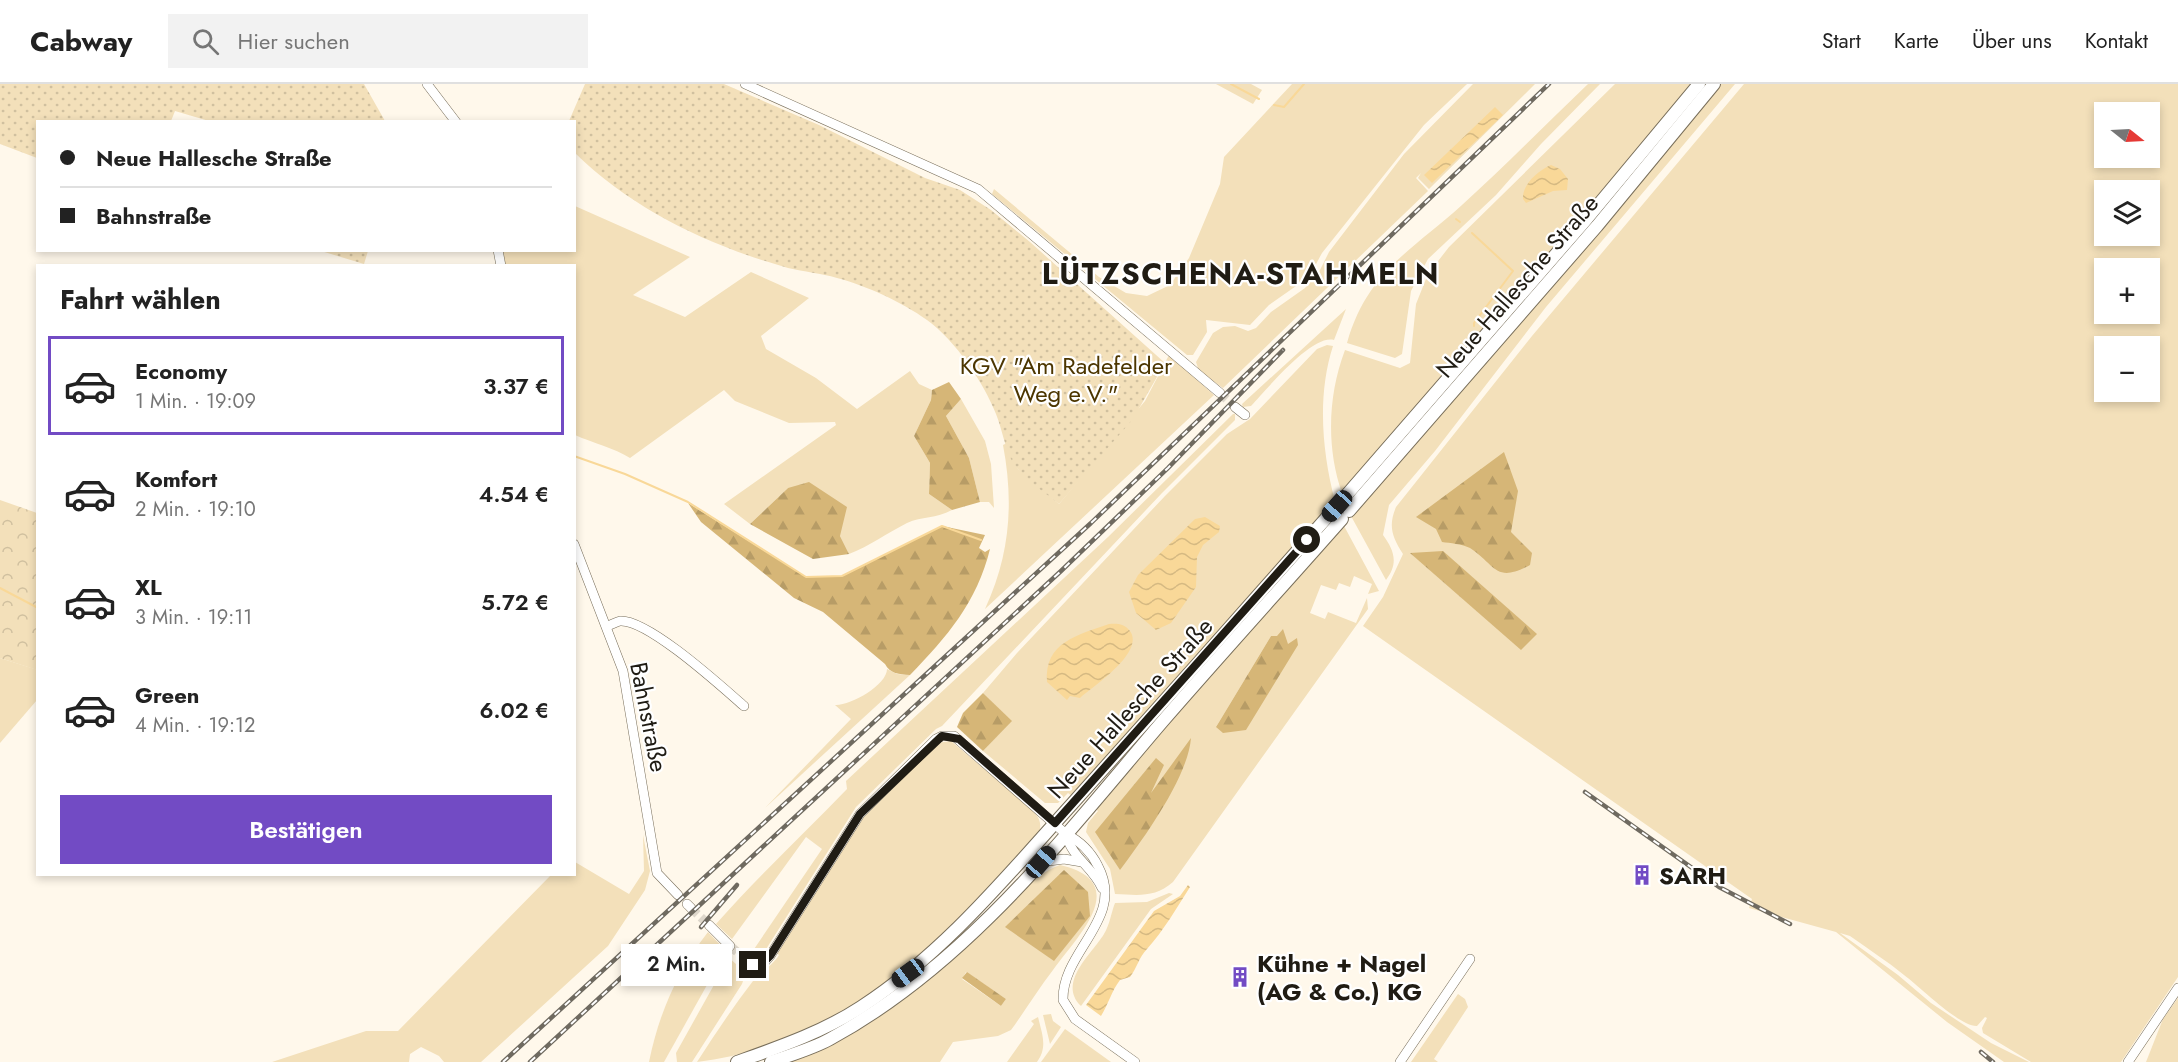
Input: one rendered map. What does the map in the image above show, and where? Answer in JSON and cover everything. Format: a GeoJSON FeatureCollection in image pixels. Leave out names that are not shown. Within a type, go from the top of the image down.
{"type":"FeatureCollection","features":[{"type":"Feature","properties":{"kind":"main road","name":"Neue Hallesche Straße"},"geometry":{"type":"LineString","coordinates":[[771,1062],[828,1040],[881,1009],[930,972],[984,923],[1066,834],[1343,509],[1699,84]]}},
{"type":"Feature","properties":{"kind":"main road","name":"Neue Hallesche Straße"},"geometry":{"type":"LineString","coordinates":[[737,1062],[792,1042],[860,1008],[924,962],[966,921],[1343,509],[1597,226],[1714,84]]}},
{"type":"Feature","properties":{"kind":"street"},"geometry":{"type":"LineString","coordinates":[[427,84],[454,120]]}},
{"type":"Feature","properties":{"kind":"street"},"geometry":{"type":"LineString","coordinates":[[745,84],[978,189],[1220,393]]}},
{"type":"Feature","properties":{"kind":"street"},"geometry":{"type":"LineString","coordinates":[[1235,407],[1245,415]]}},
{"type":"Feature","properties":{"kind":"street","name":"Bahnstraße"},"geometry":{"type":"LineString","coordinates":[[576,549],[607,626],[628,689],[657,873],[678,895]]}},
{"type":"Feature","properties":{"kind":"street"},"geometry":{"type":"LineString","coordinates":[[576,576],[585,573]]}},
{"type":"Feature","properties":{"kind":"street"},"geometry":{"type":"LineString","coordinates":[[607,626],[620,621],[644,628],[701,669],[744,706]]}},
{"type":"Feature","properties":{"kind":"street"},"geometry":{"type":"LineString","coordinates":[[753,965],[762,964],[770,956],[860,814],[936,739],[948,735],[959,739],[1066,834],[1082,843],[1097,864],[1103,877],[1105,896],[1101,919],[1068,972],[1063,1000],[1075,1019],[1135,1062]]}},
{"type":"Feature","properties":{"kind":"street"},"geometry":{"type":"LineString","coordinates":[[1066,834],[1070,849],[1098,879],[1105,896]]}},
{"type":"Feature","properties":{"kind":"street"},"geometry":{"type":"LineString","coordinates":[[1041,862],[1064,859],[1082,862]]}},
{"type":"Feature","properties":{"kind":"street"},"geometry":{"type":"LineString","coordinates":[[709,924],[730,946]]}},
{"type":"Feature","properties":{"kind":"street"},"geometry":{"type":"LineString","coordinates":[[1400,1062],[1470,959]]}},
{"type":"Feature","properties":{"kind":"street"},"geometry":{"type":"LineString","coordinates":[[2128,1062],[2178,988]]}},
{"type":"Feature","properties":{"kind":"green space"},"geometry":{"type":"Polygon","coordinates":[[[0,84],[364,84],[384,120],[206,120],[175,111],[171,120],[36,120],[36,158],[0,144],[0,84]]]}},
{"type":"Feature","properties":{"kind":"green space","name":"KGV \"Am Radefelder Weg e.V.\""},"geometry":{"type":"Polygon","coordinates":[[[585,84],[724,84],[819,125],[925,178],[960,190],[991,210],[1030,242],[1165,363],[1133,419],[1059,504],[1034,484],[1012,461],[991,402],[976,376],[958,350],[927,320],[884,295],[860,285],[831,276],[788,268],[730,249],[647,209],[622,192],[576,154],[576,120],[569,120],[585,84]]]}},
{"type":"Feature","properties":{"kind":"green space"},"geometry":{"type":"Polygon","coordinates":[[[1216,84],[1251,84],[1262,90],[1253,104],[1216,84]]]}},
{"type":"Feature","properties":{"kind":"green space"},"geometry":{"type":"Polygon","coordinates":[[[1292,84],[1467,84],[1424,125],[1322,253],[1309,277],[1269,305],[1250,325],[1206,320],[1207,332],[1193,355],[1187,355],[992,194],[994,189],[1099,277],[1126,293],[1147,296],[1170,285],[1189,258],[1220,184],[1224,157],[1292,84]]]}},
{"type":"Feature","properties":{"kind":"green space"},"geometry":{"type":"Polygon","coordinates":[[[1473,84],[1535,84],[1429,189],[1418,178],[1421,173],[1416,178],[1428,191],[1223,388],[1199,371],[1196,362],[1213,333],[1223,327],[1235,326],[1248,331],[1256,328],[1271,312],[1305,288],[1319,272],[1329,252],[1404,154],[1473,84]]]}},
{"type":"Feature","properties":{"kind":"green space"},"geometry":{"type":"Polygon","coordinates":[[[1588,84],[1600,84],[1541,144],[1496,195],[1428,259],[1411,291],[1402,354],[1395,358],[1347,343],[1366,298],[1379,280],[1408,250],[1478,190],[1588,84]]]}},
{"type":"Feature","properties":{"kind":"green space"},"geometry":{"type":"Polygon","coordinates":[[[1615,84],[1693,84],[1555,249],[1342,493],[1333,458],[1331,421],[1335,385],[1345,350],[1400,368],[1410,363],[1416,304],[1428,274],[1449,247],[1615,84]]]}},
{"type":"Feature","properties":{"kind":"green space"},"geometry":{"type":"Polygon","coordinates":[[[1720,84],[1735,84],[1546,307],[1435,451],[1389,505],[1383,535],[1390,546],[1394,562],[1386,580],[1351,516],[1720,84]]]}},
{"type":"Feature","properties":{"kind":"green space"},"geometry":{"type":"Polygon","coordinates":[[[1744,84],[2178,84],[2178,977],[2121,1062],[2031,1062],[1983,1033],[1982,1028],[1987,1018],[1985,1017],[1977,1026],[1961,1020],[1884,960],[1850,936],[1840,933],[1898,975],[1931,1003],[1991,1043],[2029,1062],[2004,1062],[1947,1022],[1836,932],[1749,908],[1752,899],[1363,626],[1383,597],[1403,554],[1392,531],[1392,520],[1396,507],[1532,336],[1744,84]]]}},
{"type":"Feature","properties":{"kind":"green space"},"geometry":{"type":"Polygon","coordinates":[[[576,206],[690,257],[633,295],[685,317],[751,272],[809,298],[761,336],[766,349],[816,378],[857,409],[910,371],[919,384],[932,390],[931,400],[914,436],[930,463],[929,494],[952,510],[907,523],[849,554],[840,536],[788,488],[750,524],[724,504],[836,425],[835,422],[789,423],[735,401],[724,390],[630,458],[576,435],[576,264],[505,264],[503,252],[576,252],[576,206]]]}},
{"type":"Feature","properties":{"kind":"green space"},"geometry":{"type":"Polygon","coordinates":[[[324,252],[367,252],[364,264],[324,252]]]}},
{"type":"Feature","properties":{"kind":"green space"},"geometry":{"type":"Polygon","coordinates":[[[1346,309],[1334,340],[1325,340],[1314,345],[1290,364],[1251,406],[1243,407],[1242,404],[1346,309]]]}},
{"type":"Feature","properties":{"kind":"green space"},"geometry":{"type":"Polygon","coordinates":[[[1327,345],[1333,346],[1325,384],[1323,424],[1327,463],[1335,501],[1072,796],[1068,793],[1058,803],[1045,803],[983,751],[1011,721],[983,693],[1017,653],[1165,496],[1227,434],[1250,419],[1317,349],[1327,345]]]}},
{"type":"Feature","properties":{"kind":"green space"},"geometry":{"type":"Polygon","coordinates":[[[1169,355],[1214,395],[985,609],[1000,569],[1008,528],[1008,488],[1003,445],[1007,443],[1018,469],[1059,504],[1145,401],[1169,355]]]}},
{"type":"Feature","properties":{"kind":"green space"},"geometry":{"type":"Polygon","coordinates":[[[949,382],[961,399],[946,416],[969,458],[980,502],[952,510],[929,494],[930,463],[914,436],[931,400],[932,390],[949,382]]]}},
{"type":"Feature","properties":{"kind":"green space"},"geometry":{"type":"Polygon","coordinates":[[[961,399],[985,441],[991,464],[994,508],[989,502],[980,502],[969,458],[946,416],[961,399]]]}},
{"type":"Feature","properties":{"kind":"green space"},"geometry":{"type":"Polygon","coordinates":[[[1235,414],[1235,420],[1162,493],[942,726],[936,729],[856,807],[761,957],[750,955],[822,849],[806,837],[732,939],[716,924],[847,789],[846,781],[1108,537],[1235,414]]]}},
{"type":"Feature","properties":{"kind":"green space"},"geometry":{"type":"Polygon","coordinates":[[[1504,452],[1518,491],[1511,532],[1532,553],[1530,565],[1510,573],[1497,570],[1470,548],[1442,542],[1436,529],[1416,517],[1504,452]]]}},
{"type":"Feature","properties":{"kind":"green space"},"geometry":{"type":"Polygon","coordinates":[[[809,482],[847,507],[840,536],[849,554],[813,559],[750,524],[788,488],[809,482]]]}},
{"type":"Feature","properties":{"kind":"green space"},"geometry":{"type":"Polygon","coordinates":[[[0,500],[36,513],[36,670],[0,658],[0,500]]]}},
{"type":"Feature","properties":{"kind":"green space"},"geometry":{"type":"Polygon","coordinates":[[[688,503],[806,577],[843,576],[942,526],[985,535],[979,548],[985,552],[990,549],[977,586],[959,618],[910,675],[895,673],[823,612],[794,598],[701,522],[688,503]]]}},
{"type":"Feature","properties":{"kind":"green space"},"geometry":{"type":"Polygon","coordinates":[[[1343,524],[1379,591],[1368,594],[1372,584],[1354,576],[1350,587],[1339,583],[1336,590],[1321,585],[1310,613],[1325,619],[1328,612],[1356,623],[1367,598],[1368,609],[1173,882],[1153,893],[1115,894],[1110,869],[1086,832],[1088,823],[1098,811],[1095,808],[1343,524]],[[1271,636],[1216,727],[1288,645],[1277,636],[1271,636]]]}},
{"type":"Feature","properties":{"kind":"green space"},"geometry":{"type":"Polygon","coordinates":[[[1443,551],[1537,634],[1521,650],[1410,553],[1443,551]]]}},
{"type":"Feature","properties":{"kind":"green space"},"geometry":{"type":"Polygon","coordinates":[[[1283,629],[1288,644],[1297,638],[1298,645],[1246,730],[1223,733],[1216,727],[1271,636],[1277,636],[1283,629]]]}},
{"type":"Feature","properties":{"kind":"green space"},"geometry":{"type":"Polygon","coordinates":[[[0,658],[36,669],[36,701],[0,743],[0,658]]]}},
{"type":"Feature","properties":{"kind":"green space"},"geometry":{"type":"Polygon","coordinates":[[[887,669],[897,674],[910,675],[765,808],[851,719],[835,705],[849,702],[875,688],[881,682],[887,669]]]}},
{"type":"Feature","properties":{"kind":"green space"},"geometry":{"type":"Polygon","coordinates":[[[983,693],[1012,721],[983,751],[957,727],[963,713],[983,693]]]}},
{"type":"Feature","properties":{"kind":"green space"},"geometry":{"type":"Polygon","coordinates":[[[1191,738],[1188,754],[1174,788],[1120,870],[1095,832],[1156,758],[1164,765],[1151,793],[1191,738]]]}},
{"type":"Feature","properties":{"kind":"green space"},"geometry":{"type":"Polygon","coordinates":[[[951,741],[1034,812],[1040,821],[1039,833],[947,935],[882,989],[824,1023],[793,1037],[762,1048],[697,1062],[753,981],[779,955],[776,953],[863,818],[937,743],[951,741]]]}},
{"type":"Feature","properties":{"kind":"green space"},"geometry":{"type":"Polygon","coordinates":[[[643,835],[650,871],[645,890],[608,946],[481,1062],[444,1062],[439,1056],[421,1047],[410,1054],[409,1062],[272,1062],[366,1031],[398,1031],[550,876],[576,876],[576,863],[629,894],[644,871],[643,835]]]}},
{"type":"Feature","properties":{"kind":"green space"},"geometry":{"type":"Polygon","coordinates":[[[1060,865],[1082,873],[1094,884],[1097,897],[1093,912],[1085,927],[1011,1030],[998,1036],[953,1042],[940,1062],[790,1062],[842,1039],[913,992],[977,937],[1027,886],[1060,865]],[[966,972],[962,979],[1001,1006],[1006,999],[966,972]]]}},
{"type":"Feature","properties":{"kind":"green space"},"geometry":{"type":"Polygon","coordinates":[[[1064,870],[1088,892],[1090,916],[1054,961],[1005,927],[1064,870]]]}},
{"type":"Feature","properties":{"kind":"green space"},"geometry":{"type":"Polygon","coordinates":[[[1169,893],[1173,894],[1151,909],[1081,1006],[1075,997],[1073,987],[1075,978],[1079,968],[1104,934],[1115,903],[1147,902],[1169,893]]]}},
{"type":"Feature","properties":{"kind":"green space"},"geometry":{"type":"Polygon","coordinates":[[[708,932],[726,951],[664,1062],[649,1062],[658,1027],[678,978],[708,932]]]}},
{"type":"Feature","properties":{"kind":"green space"},"geometry":{"type":"Polygon","coordinates":[[[729,958],[742,972],[742,984],[692,1062],[677,1062],[676,1053],[729,958]]]}},
{"type":"Feature","properties":{"kind":"green space"},"geometry":{"type":"Polygon","coordinates":[[[967,972],[1006,999],[1001,1006],[962,978],[967,972]]]}},
{"type":"Feature","properties":{"kind":"green space"},"geometry":{"type":"Polygon","coordinates":[[[1458,994],[1465,999],[1468,1007],[1434,1059],[1438,1062],[1411,1062],[1458,994]]]}},
{"type":"Feature","properties":{"kind":"green space"},"geometry":{"type":"Polygon","coordinates":[[[2178,998],[2178,1062],[2146,1062],[2163,1019],[2178,998]]]}},
{"type":"Feature","properties":{"kind":"green space"},"geometry":{"type":"Polygon","coordinates":[[[1051,1014],[1053,1021],[1061,1027],[1050,1044],[1043,1015],[1051,1014]]]}},
{"type":"Feature","properties":{"kind":"green space"},"geometry":{"type":"Polygon","coordinates":[[[1038,1017],[1043,1046],[1037,1062],[1007,1062],[1034,1024],[1031,1021],[1038,1017]]]}},
{"type":"Feature","properties":{"kind":"green space"},"geometry":{"type":"Polygon","coordinates":[[[1065,1029],[1111,1062],[1041,1062],[1065,1029]]]}},
{"type":"Feature","properties":{"kind":"water"},"geometry":{"type":"Polygon","coordinates":[[[1495,107],[1503,115],[1432,183],[1424,175],[1495,107]]]}},
{"type":"Feature","properties":{"kind":"water"},"geometry":{"type":"Polygon","coordinates":[[[1551,165],[1560,169],[1568,179],[1567,190],[1553,191],[1526,203],[1523,193],[1528,183],[1541,170],[1551,165]]]}},
{"type":"Feature","properties":{"kind":"water"},"geometry":{"type":"Polygon","coordinates":[[[1205,517],[1220,526],[1219,532],[1203,545],[1197,557],[1196,587],[1171,623],[1156,630],[1136,613],[1129,592],[1138,575],[1195,519],[1205,517]]]}},
{"type":"Feature","properties":{"kind":"water"},"geometry":{"type":"Polygon","coordinates":[[[1109,624],[1121,624],[1130,631],[1133,639],[1131,648],[1116,668],[1080,698],[1070,696],[1067,700],[1047,682],[1051,658],[1065,642],[1109,624]]]}},
{"type":"Feature","properties":{"kind":"water"},"geometry":{"type":"Polygon","coordinates":[[[1188,885],[1190,887],[1180,903],[1142,955],[1130,977],[1120,980],[1117,984],[1101,1016],[1086,1005],[1154,911],[1180,896],[1188,885]]]}},
{"type":"Feature","properties":{"kind":"waterway"},"geometry":{"type":"LineString","coordinates":[[1231,84],[1259,99]]}},
{"type":"Feature","properties":{"kind":"waterway"},"geometry":{"type":"LineString","coordinates":[[1274,105],[1284,107],[1304,84]]}},
{"type":"Feature","properties":{"kind":"waterway"},"geometry":{"type":"LineString","coordinates":[[1456,219],[1460,222]]}},
{"type":"Feature","properties":{"kind":"waterway"},"geometry":{"type":"LineString","coordinates":[[1472,233],[1513,271],[1474,326]]}},
{"type":"Feature","properties":{"kind":"waterway"},"geometry":{"type":"LineString","coordinates":[[576,457],[625,474],[688,502],[806,577],[842,576],[942,526],[981,540]]}},
{"type":"Feature","properties":{"kind":"waterway"},"geometry":{"type":"LineString","coordinates":[[0,588],[36,607]]}},
{"type":"Feature","properties":{"kind":"tunnel"},"geometry":{"type":"LineString","coordinates":[[1220,393],[1235,407]]}},
{"type":"Feature","properties":{"kind":"tunnel"},"geometry":{"type":"LineString","coordinates":[[691,908],[709,925]]}},
{"type":"Feature","properties":{"kind":"tunnel"},"geometry":{"type":"LineString","coordinates":[[730,946],[753,965]]}},
{"type":"Feature","properties":{"kind":"railway"},"geometry":{"type":"LineString","coordinates":[[503,1062],[1091,523],[1549,84]]}},
{"type":"Feature","properties":{"kind":"railway"},"geometry":{"type":"LineString","coordinates":[[530,1062],[1061,571],[1168,468],[1283,350]]}},
{"type":"Feature","properties":{"kind":"railway"},"geometry":{"type":"LineString","coordinates":[[1585,792],[1719,887],[1790,924]]}},
{"type":"Feature","properties":{"kind":"railway"},"geometry":{"type":"LineString","coordinates":[[701,927],[737,885]]}},
{"type":"Feature","properties":{"kind":"railway"},"geometry":{"type":"LineString","coordinates":[[1981,1052],[1993,1062]]}},
{"type":"Feature","properties":{"kind":"place","name":"SARH"},"geometry":{"type":"Point","coordinates":[1642,875]}},
{"type":"Feature","properties":{"kind":"place","name":"Kühne + Nagel (AG & Co.) KG"},"geometry":{"type":"Point","coordinates":[1240,977]}},
{"type":"Feature","properties":{"kind":"district","name":"LÜTZSCHENA-STAHMELN"},"geometry":{"type":"Point","coordinates":[1241,273]}},
{"type":"Feature","properties":{"kind":"route"},"geometry":{"type":"LineString","coordinates":[[753,965],[762,964],[770,956],[860,814],[922,752],[942,736],[954,736],[959,739],[1055,823],[1307,540]]}}]}
